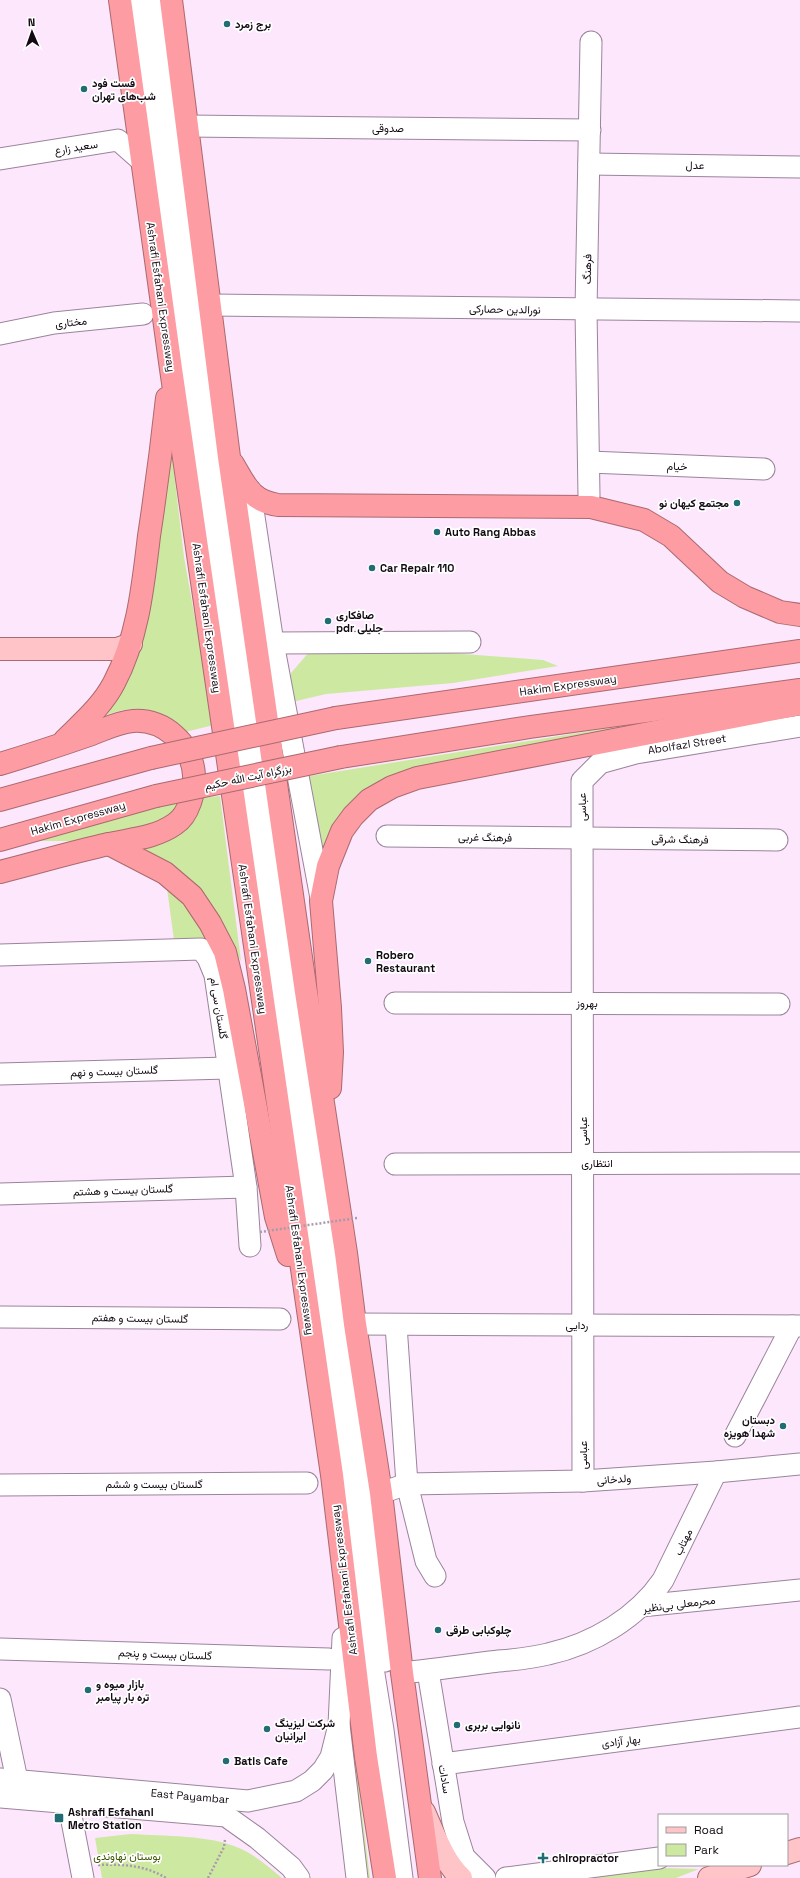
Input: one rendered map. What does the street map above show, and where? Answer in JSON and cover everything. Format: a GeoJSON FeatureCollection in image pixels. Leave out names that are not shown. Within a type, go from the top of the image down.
{"type":"FeatureCollection","features":[{"type":"Feature","properties":{"kind":"highway","name":"Ashrafi Esfahani Expressway"},"geometry":{"type":"LineString","coordinates":[[120,0],[144,163],[171,369],[309,1329],[332,1475],[366,1757],[385,1878]]}},
{"type":"Feature","properties":{"kind":"highway"},"geometry":{"type":"LineString","coordinates":[[171,0],[229,457],[381,1493],[402,1673],[430,1878]]}},
{"type":"Feature","properties":{"kind":"highway"},"geometry":{"type":"LineString","coordinates":[[59,745],[97,710],[124,664],[130,644],[138,616],[144,580],[171,369]]}},
{"type":"Feature","properties":{"kind":"highway"},"geometry":{"type":"LineString","coordinates":[[229,457],[255,497],[265,503],[278,505],[592,507],[644,520],[671,536],[720,582],[745,597],[780,612],[800,615]]}},
{"type":"Feature","properties":{"kind":"highway","name":"Hakim Expressway"},"geometry":{"type":"LineString","coordinates":[[0,800],[151,758],[336,718],[800,651]]}},
{"type":"Feature","properties":{"kind":"highway","name":"بزرگراه آیت الله حکیم"},"geometry":{"type":"LineString","coordinates":[[156,796],[341,757],[530,727],[800,690]]}},
{"type":"Feature","properties":{"kind":"highway"},"geometry":{"type":"LineString","coordinates":[[328,1137],[332,1052],[330,1008],[321,901],[328,866],[342,831],[353,816],[369,800],[392,787],[417,778],[800,704]]}},
{"type":"Feature","properties":{"kind":"highway"},"geometry":{"type":"LineString","coordinates":[[0,764],[112,726],[132,721],[148,722],[166,729],[180,740],[194,769],[194,782],[188,808],[177,823],[163,832],[141,839],[109,844],[0,872]]}},
{"type":"Feature","properties":{"kind":"highway","name":"Hakim Expressway"},"geometry":{"type":"LineString","coordinates":[[0,840],[156,796]]}},
{"type":"Feature","properties":{"kind":"highway"},"geometry":{"type":"LineString","coordinates":[[109,844],[165,873],[192,896],[210,923],[225,952],[234,989],[276,1217],[309,1329]]}},
{"type":"Feature","properties":{"kind":"main road"},"geometry":{"type":"LineString","coordinates":[[0,649],[117,649],[130,644]]}},
{"type":"Feature","properties":{"kind":"main road"},"geometry":{"type":"LineString","coordinates":[[420,1804],[439,1846],[454,1872],[461,1878]]}},
{"type":"Feature","properties":{"kind":"main road"},"geometry":{"type":"LineString","coordinates":[[788,1853],[800,1849]]}},
{"type":"Feature","properties":{"kind":"main road"},"geometry":{"type":"LineString","coordinates":[[708,1878],[747,1866]]}},
{"type":"Feature","properties":{"kind":"street"},"geometry":{"type":"LineString","coordinates":[[136,0],[231,706],[266,948],[287,1066],[348,1488],[362,1606],[383,1730],[402,1878]]}},
{"type":"Feature","properties":{"kind":"street"},"geometry":{"type":"LineString","coordinates":[[157,0],[189,241],[204,377],[229,575],[252,710],[262,793],[303,1055],[333,1280],[358,1443],[402,1809],[412,1878]]}},
{"type":"Feature","properties":{"kind":"street","name":"فرهنگ"},"geometry":{"type":"LineString","coordinates":[[590,496],[586,310],[591,42]]}},
{"type":"Feature","properties":{"kind":"street","name":"صدوقی"},"geometry":{"type":"LineString","coordinates":[[187,126],[590,130]]}},
{"type":"Feature","properties":{"kind":"street","name":"سعید زارع"},"geometry":{"type":"LineString","coordinates":[[0,159],[118,140],[144,163]]}},
{"type":"Feature","properties":{"kind":"street","name":"عدل"},"geometry":{"type":"LineString","coordinates":[[589,164],[800,166]]}},
{"type":"Feature","properties":{"kind":"street","name":"نورالدین حصارکی"},"geometry":{"type":"LineString","coordinates":[[210,305],[800,311]]}},
{"type":"Feature","properties":{"kind":"street","name":"مختاری"},"geometry":{"type":"LineString","coordinates":[[0,334],[54,323],[143,314]]}},
{"type":"Feature","properties":{"kind":"street","name":"خیام"},"geometry":{"type":"LineString","coordinates":[[589,462],[764,469]]}},
{"type":"Feature","properties":{"kind":"street"},"geometry":{"type":"LineString","coordinates":[[250,490],[273,643],[321,901]]}},
{"type":"Feature","properties":{"kind":"street"},"geometry":{"type":"LineString","coordinates":[[273,643],[470,642]]}},
{"type":"Feature","properties":{"kind":"street","name":"Abolfazl Street"},"geometry":{"type":"LineString","coordinates":[[582,781],[600,763],[636,753],[800,726]]}},
{"type":"Feature","properties":{"kind":"street","name":"عباسی"},"geometry":{"type":"LineString","coordinates":[[582,781],[583,1481]]}},
{"type":"Feature","properties":{"kind":"street","name":"فرهنگ غربی"},"geometry":{"type":"LineString","coordinates":[[387,836],[583,838]]}},
{"type":"Feature","properties":{"kind":"street","name":"فرهنگ شرقی"},"geometry":{"type":"LineString","coordinates":[[583,838],[777,840]]}},
{"type":"Feature","properties":{"kind":"street","name":"گلستان سی ام"},"geometry":{"type":"LineString","coordinates":[[0,955],[201,949],[208,958],[215,975],[255,1239]]}},
{"type":"Feature","properties":{"kind":"street","name":"بهروز"},"geometry":{"type":"LineString","coordinates":[[395,1003],[779,1004]]}},
{"type":"Feature","properties":{"kind":"street","name":"گلستان بیست و نهم"},"geometry":{"type":"LineString","coordinates":[[0,1074],[228,1068]]}},
{"type":"Feature","properties":{"kind":"street","name":"انتظاری"},"geometry":{"type":"LineString","coordinates":[[395,1164],[800,1163]]}},
{"type":"Feature","properties":{"kind":"street","name":"گلستان بیست و هشتم"},"geometry":{"type":"LineString","coordinates":[[0,1194],[246,1187]]}},
{"type":"Feature","properties":{"kind":"street","name":"گلستان بیست و هفتم"},"geometry":{"type":"LineString","coordinates":[[0,1317],[280,1319]]}},
{"type":"Feature","properties":{"kind":"street","name":"ردایی"},"geometry":{"type":"LineString","coordinates":[[355,1324],[796,1326]]}},
{"type":"Feature","properties":{"kind":"street"},"geometry":{"type":"LineString","coordinates":[[396,1324],[407,1484],[426,1561],[435,1576]]}},
{"type":"Feature","properties":{"kind":"street"},"geometry":{"type":"LineString","coordinates":[[735,1436],[796,1326]]}},
{"type":"Feature","properties":{"kind":"street","name":"ولدخانی"},"geometry":{"type":"LineString","coordinates":[[381,1493],[407,1484],[583,1481],[716,1472],[800,1464]]}},
{"type":"Feature","properties":{"kind":"street","name":"مهتاب"},"geometry":{"type":"LineString","coordinates":[[641,1606],[653,1594],[672,1565],[716,1472]]}},
{"type":"Feature","properties":{"kind":"street","name":"گلستان بیست و ششم"},"geometry":{"type":"LineString","coordinates":[[0,1485],[307,1482]]}},
{"type":"Feature","properties":{"kind":"street","name":"محرمعلی بی‌نظیر"},"geometry":{"type":"LineString","coordinates":[[402,1673],[547,1655],[594,1638],[615,1626],[641,1606],[800,1590]]}},
{"type":"Feature","properties":{"kind":"street"},"geometry":{"type":"LineString","coordinates":[[346,1591],[339,1725],[357,1878]]}},
{"type":"Feature","properties":{"kind":"street","name":"گلستان بیست و پنجم"},"geometry":{"type":"LineString","coordinates":[[0,1649],[329,1659]]}},
{"type":"Feature","properties":{"kind":"street","name":"سادات"},"geometry":{"type":"LineString","coordinates":[[428,1670],[453,1822],[464,1857],[485,1878]]}},
{"type":"Feature","properties":{"kind":"street"},"geometry":{"type":"LineString","coordinates":[[0,1699],[9,1789]]}},
{"type":"Feature","properties":{"kind":"street","name":"بهار آزادی"},"geometry":{"type":"LineString","coordinates":[[443,1764],[800,1717]]}},
{"type":"Feature","properties":{"kind":"street","name":"East Payambar"},"geometry":{"type":"LineString","coordinates":[[9,1789],[66,1794],[248,1801],[296,1791],[312,1781],[323,1770],[331,1757],[339,1725]]}},
{"type":"Feature","properties":{"kind":"street"},"geometry":{"type":"LineString","coordinates":[[66,1794],[81,1872]]}},
{"type":"Feature","properties":{"kind":"street","name":"East Payambar"},"geometry":{"type":"LineString","coordinates":[[66,1794],[226,1816],[291,1867],[299,1878]]}},
{"type":"Feature","properties":{"kind":"street"},"geometry":{"type":"LineString","coordinates":[[506,1878],[658,1858]]}},
{"type":"Feature","properties":{"kind":"path"},"geometry":{"type":"LineString","coordinates":[[255,1239],[357,1218]]}},
{"type":"Feature","properties":{"kind":"path"},"geometry":{"type":"LineString","coordinates":[[208,1878],[215,1868],[224,1847],[225,1840]]}},
{"type":"Feature","properties":{"kind":"path"},"geometry":{"type":"LineString","coordinates":[[81,1872],[120,1864],[138,1866],[157,1872],[166,1878]]}},
{"type":"Feature","properties":{"kind":"green space"},"geometry":{"type":"Polygon","coordinates":[[[169,430],[184,557],[214,725],[185,732],[165,716],[150,710],[133,709],[100,716],[120,685],[169,430]]]}},
{"type":"Feature","properties":{"kind":"green space"},"geometry":{"type":"Polygon","coordinates":[[[358,643],[450,653],[543,660],[558,666],[453,683],[326,694],[292,702],[288,684],[291,673],[310,651],[358,643]]]}},
{"type":"Feature","properties":{"kind":"green space"},"geometry":{"type":"Polygon","coordinates":[[[659,720],[402,776],[318,869],[303,777],[659,720]]]}},
{"type":"Feature","properties":{"kind":"green space"},"geometry":{"type":"Polygon","coordinates":[[[220,796],[241,961],[230,943],[128,847],[200,798],[220,796]]]}},
{"type":"Feature","properties":{"kind":"green space"},"geometry":{"type":"Polygon","coordinates":[[[183,801],[164,823],[78,841],[28,841],[183,801]]]}},
{"type":"Feature","properties":{"kind":"green space"},"geometry":{"type":"Polygon","coordinates":[[[166,881],[213,940],[174,940],[166,881]]]}},
{"type":"Feature","properties":{"kind":"green space"},"geometry":{"type":"Polygon","coordinates":[[[345,1674],[370,1878],[361,1878],[345,1674]]]}},
{"type":"Feature","properties":{"kind":"green space","name":"بوستان نهاوندی"},"geometry":{"type":"Polygon","coordinates":[[[131,1834],[201,1838],[227,1844],[251,1854],[282,1878],[102,1878],[95,1838],[131,1834]]]}},
{"type":"Feature","properties":{"kind":"green space"},"geometry":{"type":"Polygon","coordinates":[[[664,1868],[699,1869],[676,1878],[580,1878],[664,1868]]]}},
{"type":"Feature","properties":{"kind":"place","name":"برج زمرد"},"geometry":{"type":"Point","coordinates":[227,24]}},
{"type":"Feature","properties":{"kind":"place","name":"فست فود شب‌های تهران"},"geometry":{"type":"Point","coordinates":[84,89]}},
{"type":"Feature","properties":{"kind":"place","name":"مجتمع کیهان نو"},"geometry":{"type":"Point","coordinates":[737,503]}},
{"type":"Feature","properties":{"kind":"place","name":"Auto Rang Abbas"},"geometry":{"type":"Point","coordinates":[437,532]}},
{"type":"Feature","properties":{"kind":"place","name":"Car Repair 110"},"geometry":{"type":"Point","coordinates":[372,568]}},
{"type":"Feature","properties":{"kind":"place","name":"صافکاری pdr جلیلی"},"geometry":{"type":"Point","coordinates":[328,621]}},
{"type":"Feature","properties":{"kind":"place","name":"Robero Restaurant"},"geometry":{"type":"Point","coordinates":[368,961]}},
{"type":"Feature","properties":{"kind":"place","name":"دبستان شهدا هویزه"},"geometry":{"type":"Point","coordinates":[783,1426]}},
{"type":"Feature","properties":{"kind":"place","name":"چلوکبابی طرقی"},"geometry":{"type":"Point","coordinates":[438,1630]}},
{"type":"Feature","properties":{"kind":"place","name":"بازار میوه و تره بار پیامبر"},"geometry":{"type":"Point","coordinates":[88,1690]}},
{"type":"Feature","properties":{"kind":"place","name":"نانوایی بربری"},"geometry":{"type":"Point","coordinates":[457,1725]}},
{"type":"Feature","properties":{"kind":"place","name":"شرکت لیزینگ ایرانیان"},"geometry":{"type":"Point","coordinates":[267,1729]}},
{"type":"Feature","properties":{"kind":"place","name":"Batis Cafe"},"geometry":{"type":"Point","coordinates":[226,1761]}},
{"type":"Feature","properties":{"kind":"place","name":"Ashrafi Esfahani Metro Station"},"geometry":{"type":"Point","coordinates":[59,1818]}},
{"type":"Feature","properties":{"kind":"place","name":"chiropractor"},"geometry":{"type":"Point","coordinates":[543,1858]}}]}
